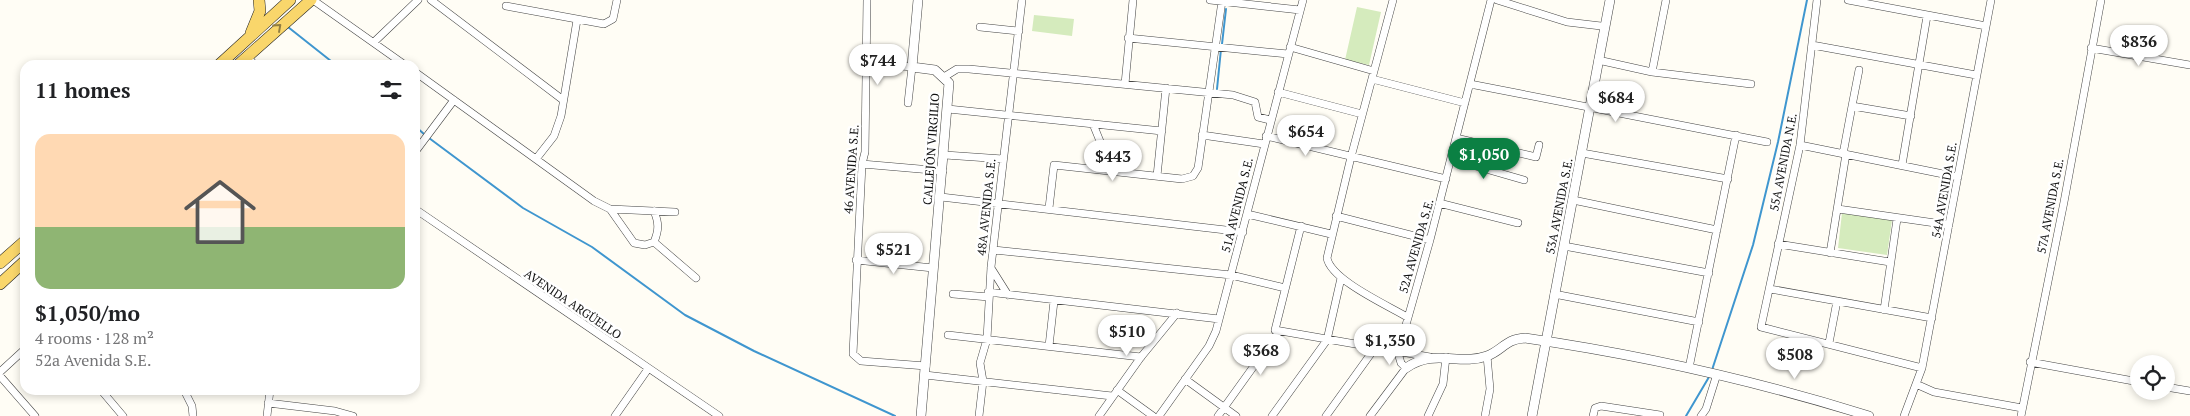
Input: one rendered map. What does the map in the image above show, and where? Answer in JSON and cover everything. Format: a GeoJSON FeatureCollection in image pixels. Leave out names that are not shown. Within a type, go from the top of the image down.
{"type":"FeatureCollection","features":[{"type":"Feature","properties":{"kind":"main road"},"geometry":{"type":"LineString","coordinates":[[248,39],[259,16],[259,0]]}},
{"type":"Feature","properties":{"kind":"main road"},"geometry":{"type":"LineString","coordinates":[[225,60],[290,0]]}},
{"type":"Feature","properties":{"kind":"main road"},"geometry":{"type":"LineString","coordinates":[[252,60],[312,0]]}},
{"type":"Feature","properties":{"kind":"main road"},"geometry":{"type":"LineString","coordinates":[[0,264],[20,246]]}},
{"type":"Feature","properties":{"kind":"main road"},"geometry":{"type":"LineString","coordinates":[[0,284],[20,266]]}},
{"type":"Feature","properties":{"kind":"street"},"geometry":{"type":"LineString","coordinates":[[312,0],[398,60]]}},
{"type":"Feature","properties":{"kind":"street"},"geometry":{"type":"LineString","coordinates":[[374,42],[418,0]]}},
{"type":"Feature","properties":{"kind":"street"},"geometry":{"type":"LineString","coordinates":[[431,0],[563,100]]}},
{"type":"Feature","properties":{"kind":"street"},"geometry":{"type":"LineString","coordinates":[[506,6],[604,24],[613,19],[617,0]]}},
{"type":"Feature","properties":{"kind":"street","name":"46 AVENIDA S.E."},"geometry":{"type":"LineString","coordinates":[[866,0],[865,152],[862,164],[856,260],[854,354],[856,359],[926,371]]}},
{"type":"Feature","properties":{"kind":"street"},"geometry":{"type":"LineString","coordinates":[[908,103],[918,0]]}},
{"type":"Feature","properties":{"kind":"street","name":"48A AVENIDA S.E."},"geometry":{"type":"LineString","coordinates":[[978,416],[983,381],[980,363],[987,339],[991,267],[1022,0]]}},
{"type":"Feature","properties":{"kind":"street"},"geometry":{"type":"LineString","coordinates":[[1125,84],[1132,0]]}},
{"type":"Feature","properties":{"kind":"street"},"geometry":{"type":"LineString","coordinates":[[1210,0],[1300,10]]}},
{"type":"Feature","properties":{"kind":"street","name":"51A AVENIDA S.E."},"geometry":{"type":"LineString","coordinates":[[1159,416],[1209,346],[1219,319],[1303,0]]}},
{"type":"Feature","properties":{"kind":"street"},"geometry":{"type":"LineString","coordinates":[[1393,0],[1331,234],[1327,258],[1328,267],[1341,278],[1407,317]]}},
{"type":"Feature","properties":{"kind":"street","name":"52A AVENIDA S.E."},"geometry":{"type":"LineString","coordinates":[[1398,353],[1430,240],[1491,0]]}},
{"type":"Feature","properties":{"kind":"street"},"geometry":{"type":"LineString","coordinates":[[1497,0],[1567,22],[1601,26]]}},
{"type":"Feature","properties":{"kind":"street","name":"53A AVENIDA S.E."},"geometry":{"type":"LineString","coordinates":[[1532,416],[1610,0]]}},
{"type":"Feature","properties":{"kind":"street"},"geometry":{"type":"LineString","coordinates":[[1652,72],[1666,0]]}},
{"type":"Feature","properties":{"kind":"street","name":"55A AVENIDA N.E."},"geometry":{"type":"LineString","coordinates":[[1817,0],[1800,146],[1761,327],[1829,344]]}},
{"type":"Feature","properties":{"kind":"street"},"geometry":{"type":"LineString","coordinates":[[1848,0],[1986,26]]}},
{"type":"Feature","properties":{"kind":"street","name":"54A AVENIDA S.E."},"geometry":{"type":"LineString","coordinates":[[1904,416],[1922,368],[1991,0]]}},
{"type":"Feature","properties":{"kind":"street","name":"57A AVENIDA S.E."},"geometry":{"type":"LineString","coordinates":[[2020,416],[2064,202],[2101,0]]}},
{"type":"Feature","properties":{"kind":"street"},"geometry":{"type":"LineString","coordinates":[[1049,208],[1054,165],[1182,179],[1193,176],[1198,168],[1208,93],[1219,47],[1222,1]]}},
{"type":"Feature","properties":{"kind":"street"},"geometry":{"type":"LineString","coordinates":[[1902,165],[1927,16]]}},
{"type":"Feature","properties":{"kind":"street"},"geometry":{"type":"LineString","coordinates":[[536,160],[554,136],[561,116],[565,80],[576,20]]}},
{"type":"Feature","properties":{"kind":"street"},"geometry":{"type":"LineString","coordinates":[[980,27],[1019,31]]}},
{"type":"Feature","properties":{"kind":"street"},"geometry":{"type":"LineString","coordinates":[[1128,38],[1219,47],[1289,51],[1374,70]]}},
{"type":"Feature","properties":{"kind":"street"},"geometry":{"type":"LineString","coordinates":[[1812,45],[1976,75]]}},
{"type":"Feature","properties":{"kind":"street"},"geometry":{"type":"LineString","coordinates":[[2091,48],[2190,65]]}},
{"type":"Feature","properties":{"kind":"street"},"geometry":{"type":"LineString","coordinates":[[1598,60],[1652,72],[1751,84]]}},
{"type":"Feature","properties":{"kind":"street"},"geometry":{"type":"LineString","coordinates":[[867,63],[912,67]]}},
{"type":"Feature","properties":{"kind":"street","name":"CALLEJÓN VIRGILIO"},"geometry":{"type":"LineString","coordinates":[[912,67],[935,70],[949,83],[945,155],[921,416]]}},
{"type":"Feature","properties":{"kind":"street"},"geometry":{"type":"LineString","coordinates":[[944,77],[957,69],[1208,93],[1251,100],[1257,106],[1258,117],[1270,120]]}},
{"type":"Feature","properties":{"kind":"street"},"geometry":{"type":"LineString","coordinates":[[1830,253],[1838,208],[1844,154],[1859,70]]}},
{"type":"Feature","properties":{"kind":"street"},"geometry":{"type":"LineString","coordinates":[[420,76],[594,201],[610,209],[675,212]]}},
{"type":"Feature","properties":{"kind":"street"},"geometry":{"type":"LineString","coordinates":[[1372,79],[1465,103]]}},
{"type":"Feature","properties":{"kind":"street"},"geometry":{"type":"LineString","coordinates":[[550,89],[565,80]]}},
{"type":"Feature","properties":{"kind":"street"},"geometry":{"type":"LineString","coordinates":[[1470,84],[1767,142]]}},
{"type":"Feature","properties":{"kind":"street"},"geometry":{"type":"LineString","coordinates":[[1158,176],[1166,88]]}},
{"type":"Feature","properties":{"kind":"street"},"geometry":{"type":"LineString","coordinates":[[1278,92],[1362,114]]}},
{"type":"Feature","properties":{"kind":"street"},"geometry":{"type":"LineString","coordinates":[[420,144],[454,100]]}},
{"type":"Feature","properties":{"kind":"street"},"geometry":{"type":"LineString","coordinates":[[1852,106],[1910,116]]}},
{"type":"Feature","properties":{"kind":"street"},"geometry":{"type":"LineString","coordinates":[[948,109],[1162,131]]}},
{"type":"Feature","properties":{"kind":"street"},"geometry":{"type":"LineString","coordinates":[[1093,124],[1104,151],[1123,172]]}},
{"type":"Feature","properties":{"kind":"street"},"geometry":{"type":"LineString","coordinates":[[1202,135],[1264,144]]}},
{"type":"Feature","properties":{"kind":"street"},"geometry":{"type":"LineString","coordinates":[[1688,368],[1736,135]]}},
{"type":"Feature","properties":{"kind":"street"},"geometry":{"type":"LineString","coordinates":[[1266,136],[1446,179]]}},
{"type":"Feature","properties":{"kind":"street"},"geometry":{"type":"LineString","coordinates":[[1456,138],[1536,158],[1539,145]]}},
{"type":"Feature","properties":{"kind":"street"},"geometry":{"type":"LineString","coordinates":[[1800,146],[1958,177]]}},
{"type":"Feature","properties":{"kind":"street"},"geometry":{"type":"LineString","coordinates":[[1582,153],[1728,179]]}},
{"type":"Feature","properties":{"kind":"street"},"geometry":{"type":"LineString","coordinates":[[945,155],[1003,159]]}},
{"type":"Feature","properties":{"kind":"street"},"geometry":{"type":"LineString","coordinates":[[1451,159],[1524,180]]}},
{"type":"Feature","properties":{"kind":"street"},"geometry":{"type":"LineString","coordinates":[[862,164],[943,171]]}},
{"type":"Feature","properties":{"kind":"street"},"geometry":{"type":"LineString","coordinates":[[941,197],[998,202],[1243,232]]}},
{"type":"Feature","properties":{"kind":"street"},"geometry":{"type":"LineString","coordinates":[[1573,200],[1717,230]]}},
{"type":"Feature","properties":{"kind":"street"},"geometry":{"type":"LineString","coordinates":[[1439,203],[1518,223]]}},
{"type":"Feature","properties":{"kind":"street"},"geometry":{"type":"LineString","coordinates":[[1838,208],[1897,219],[1904,217],[1949,225]]}},
{"type":"Feature","properties":{"kind":"street"},"geometry":{"type":"LineString","coordinates":[[610,209],[634,243],[645,245],[654,242]]}},
{"type":"Feature","properties":{"kind":"street"},"geometry":{"type":"LineString","coordinates":[[654,211],[658,223],[654,242]]}},
{"type":"Feature","properties":{"kind":"street","name":"AVENIDA ARGÜELLO"},"geometry":{"type":"LineString","coordinates":[[420,212],[709,413],[719,416]]}},
{"type":"Feature","properties":{"kind":"street"},"geometry":{"type":"LineString","coordinates":[[1247,214],[1331,234]]}},
{"type":"Feature","properties":{"kind":"street"},"geometry":{"type":"LineString","coordinates":[[1336,216],[1430,240]]}},
{"type":"Feature","properties":{"kind":"street"},"geometry":{"type":"LineString","coordinates":[[1884,310],[1897,219]]}},
{"type":"Feature","properties":{"kind":"street"},"geometry":{"type":"LineString","coordinates":[[1301,226],[1275,330],[1398,353],[1430,357],[1487,356],[1515,339],[1545,341],[1713,373],[1792,392],[1868,416]]}},
{"type":"Feature","properties":{"kind":"street"},"geometry":{"type":"LineString","coordinates":[[654,242],[696,278]]}},
{"type":"Feature","properties":{"kind":"street"},"geometry":{"type":"LineString","coordinates":[[1778,244],[1890,262]]}},
{"type":"Feature","properties":{"kind":"street"},"geometry":{"type":"LineString","coordinates":[[1564,246],[1708,273]]}},
{"type":"Feature","properties":{"kind":"street"},"geometry":{"type":"LineString","coordinates":[[994,250],[1231,275],[1285,288]]}},
{"type":"Feature","properties":{"kind":"street"},"geometry":{"type":"LineString","coordinates":[[856,260],[934,268]]}},
{"type":"Feature","properties":{"kind":"street"},"geometry":{"type":"LineString","coordinates":[[991,267],[1008,295]]}},
{"type":"Feature","properties":{"kind":"street"},"geometry":{"type":"LineString","coordinates":[[1272,416],[1327,340],[1341,278]]}},
{"type":"Feature","properties":{"kind":"street"},"geometry":{"type":"LineString","coordinates":[[1770,289],[1932,318]]}},
{"type":"Feature","properties":{"kind":"street"},"geometry":{"type":"LineString","coordinates":[[953,294],[1008,295],[1219,319]]}},
{"type":"Feature","properties":{"kind":"street"},"geometry":{"type":"LineString","coordinates":[[1554,294],[1699,322]]}},
{"type":"Feature","properties":{"kind":"street"},"geometry":{"type":"LineString","coordinates":[[1049,346],[1054,301]]}},
{"type":"Feature","properties":{"kind":"street"},"geometry":{"type":"LineString","coordinates":[[1837,301],[1829,344],[1922,368]]}},
{"type":"Feature","properties":{"kind":"street"},"geometry":{"type":"LineString","coordinates":[[1099,416],[1141,357],[1177,313]]}},
{"type":"Feature","properties":{"kind":"street"},"geometry":{"type":"LineString","coordinates":[[1218,416],[1279,331]]}},
{"type":"Feature","properties":{"kind":"street"},"geometry":{"type":"LineString","coordinates":[[948,335],[1141,357]]}},
{"type":"Feature","properties":{"kind":"street"},"geometry":{"type":"LineString","coordinates":[[1326,416],[1375,348]]}},
{"type":"Feature","properties":{"kind":"street"},"geometry":{"type":"LineString","coordinates":[[1398,353],[1401,363],[1406,368]]}},
{"type":"Feature","properties":{"kind":"street"},"geometry":{"type":"LineString","coordinates":[[20,354],[0,374],[34,416]]}},
{"type":"Feature","properties":{"kind":"street"},"geometry":{"type":"LineString","coordinates":[[1485,416],[1490,389],[1487,356]]}},
{"type":"Feature","properties":{"kind":"street"},"geometry":{"type":"LineString","coordinates":[[1370,416],[1406,368],[1419,360],[1430,357]]}},
{"type":"Feature","properties":{"kind":"street"},"geometry":{"type":"LineString","coordinates":[[1428,416],[1443,384],[1446,357]]}},
{"type":"Feature","properties":{"kind":"street"},"geometry":{"type":"LineString","coordinates":[[2030,362],[2130,380]]}},
{"type":"Feature","properties":{"kind":"street"},"geometry":{"type":"LineString","coordinates":[[615,416],[648,369]]}},
{"type":"Feature","properties":{"kind":"street"},"geometry":{"type":"LineString","coordinates":[[926,371],[983,381],[1112,396]]}},
{"type":"Feature","properties":{"kind":"street"},"geometry":{"type":"LineString","coordinates":[[1701,416],[1706,409],[1713,373]]}},
{"type":"Feature","properties":{"kind":"street"},"geometry":{"type":"LineString","coordinates":[[1186,379],[1236,416]]}},
{"type":"Feature","properties":{"kind":"street"},"geometry":{"type":"LineString","coordinates":[[1916,384],[1934,392],[2022,408]]}},
{"type":"Feature","properties":{"kind":"street"},"geometry":{"type":"LineString","coordinates":[[2175,388],[2190,391]]}},
{"type":"Feature","properties":{"kind":"street"},"geometry":{"type":"LineString","coordinates":[[1117,390],[1153,416]]}},
{"type":"Feature","properties":{"kind":"street"},"geometry":{"type":"LineString","coordinates":[[105,395],[122,416]]}},
{"type":"Feature","properties":{"kind":"street"},"geometry":{"type":"LineString","coordinates":[[186,395],[192,406],[193,416]]}},
{"type":"Feature","properties":{"kind":"street"},"geometry":{"type":"LineString","coordinates":[[267,416],[269,395]]}},
{"type":"Feature","properties":{"kind":"street"},"geometry":{"type":"LineString","coordinates":[[268,403],[335,411],[353,416]]}},
{"type":"Feature","properties":{"kind":"street"},"geometry":{"type":"LineString","coordinates":[[1593,416],[1595,408],[1601,406],[1642,414],[1660,415]]}},
{"type":"Feature","properties":{"kind":"green space"},"geometry":{"type":"Polygon","coordinates":[[[1357,7],[1381,12],[1369,65],[1345,60],[1357,7]]]}},
{"type":"Feature","properties":{"kind":"green space"},"geometry":{"type":"Polygon","coordinates":[[[1034,15],[1074,19],[1072,36],[1032,31],[1034,15]]]}},
{"type":"Feature","properties":{"kind":"green space"},"geometry":{"type":"Polygon","coordinates":[[[1842,213],[1892,220],[1887,255],[1838,248],[1842,213]]]}},
{"type":"Feature","properties":{"kind":"waterway"},"geometry":{"type":"LineString","coordinates":[[1712,370],[1753,245],[1778,142],[1807,0]]}},
{"type":"Feature","properties":{"kind":"waterway"},"geometry":{"type":"LineString","coordinates":[[1222,44],[1226,9]]}},
{"type":"Feature","properties":{"kind":"waterway"},"geometry":{"type":"LineString","coordinates":[[288,27],[330,60]]}},
{"type":"Feature","properties":{"kind":"waterway"},"geometry":{"type":"LineString","coordinates":[[1217,89],[1221,49]]}},
{"type":"Feature","properties":{"kind":"waterway"},"geometry":{"type":"LineString","coordinates":[[420,130],[425,135]]}},
{"type":"Feature","properties":{"kind":"waterway"},"geometry":{"type":"LineString","coordinates":[[429,138],[523,208],[592,247],[685,315],[754,351],[895,416]]}},
{"type":"Feature","properties":{"kind":"waterway"},"geometry":{"type":"LineString","coordinates":[[1686,416],[1709,377]]}}]}
